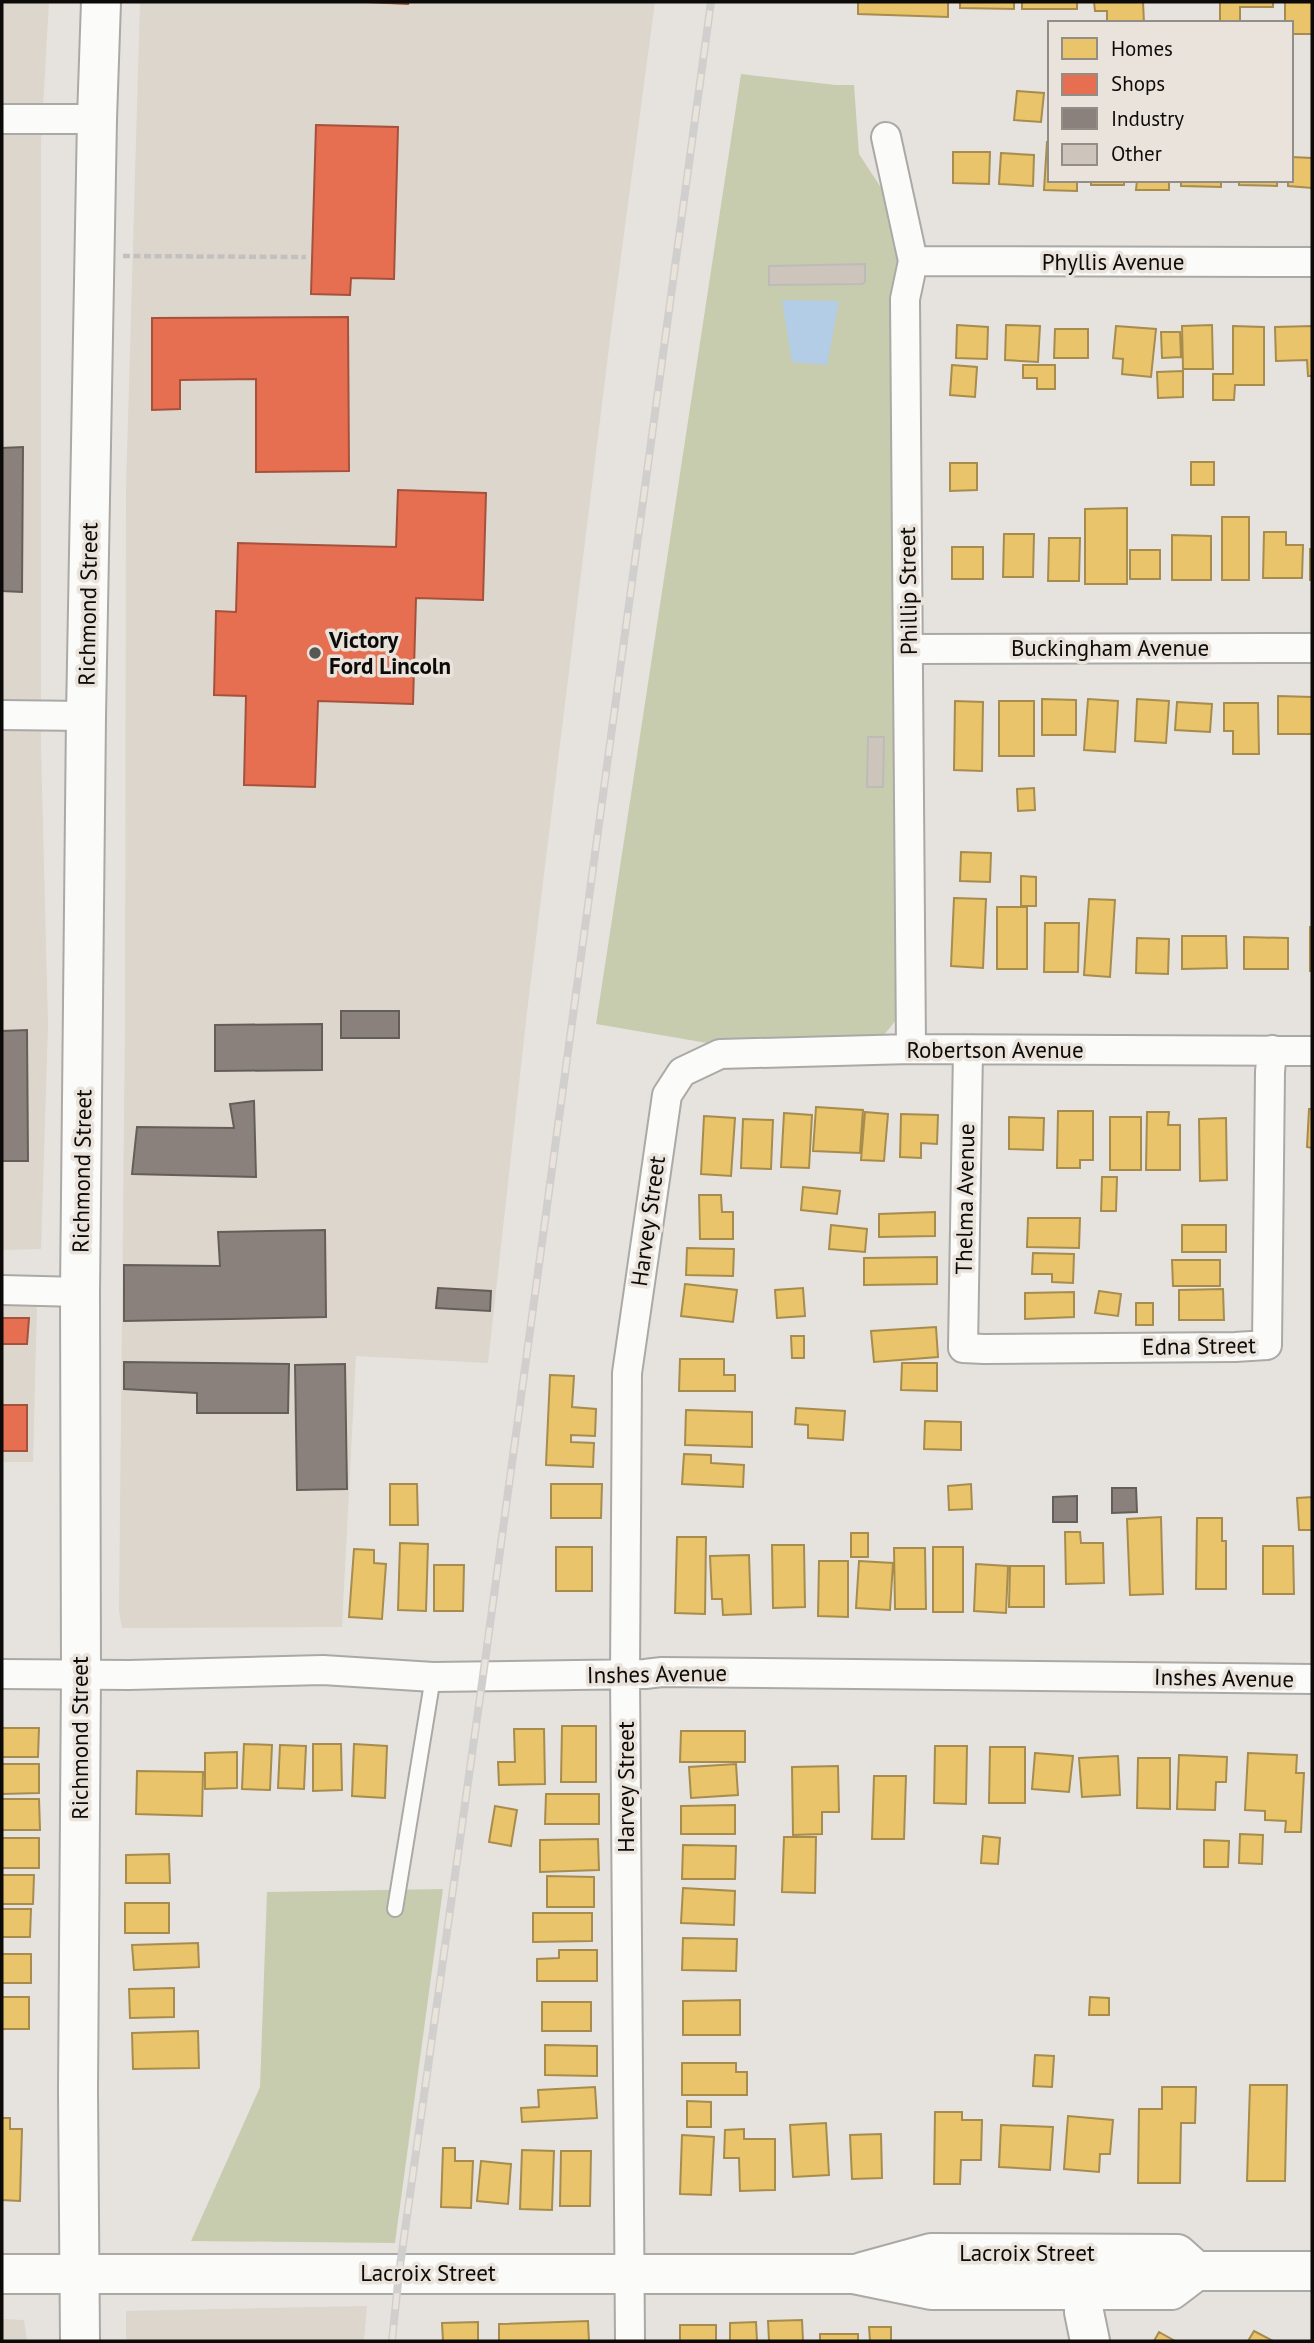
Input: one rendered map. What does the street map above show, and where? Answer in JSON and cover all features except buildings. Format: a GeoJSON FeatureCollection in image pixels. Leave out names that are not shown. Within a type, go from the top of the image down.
{"type":"FeatureCollection","features":[{"type":"Feature","properties":{"kind":"main road","name":"Richmond Street"},"geometry":{"type":"LineString","coordinates":[[80,2341],[80,1292],[86,716],[97,120],[102,2]]}},
{"type":"Feature","properties":{"kind":"main road","name":"Lacroix Street"},"geometry":{"type":"LineString","coordinates":[[2,2274],[853,2274],[931,2253],[1083,2272],[1177,2254],[1196,2271],[1312,2271]]}},
{"type":"Feature","properties":{"kind":"main road"},"geometry":{"type":"LineString","coordinates":[[1083,2272],[1084,2312],[1090,2341]]}},
{"type":"Feature","properties":{"kind":"street"},"geometry":{"type":"LineString","coordinates":[[2,119],[97,120]]}},
{"type":"Feature","properties":{"kind":"street","name":"Phillip Street"},"geometry":{"type":"LineString","coordinates":[[886,137],[913,261],[905,299],[911,1049]]}},
{"type":"Feature","properties":{"kind":"street","name":"Phyllis Avenue"},"geometry":{"type":"LineString","coordinates":[[913,261],[1312,262]]}},
{"type":"Feature","properties":{"kind":"street","name":"Buckingham Avenue"},"geometry":{"type":"LineString","coordinates":[[908,649],[1312,648]]}},
{"type":"Feature","properties":{"kind":"street"},"geometry":{"type":"LineString","coordinates":[[2,715],[86,716]]}},
{"type":"Feature","properties":{"kind":"street","name":"Robertson Avenue"},"geometry":{"type":"LineString","coordinates":[[682,1072],[720,1054],[911,1049],[1312,1051]]}},
{"type":"Feature","properties":{"kind":"street","name":"Edna Street"},"geometry":{"type":"LineString","coordinates":[[963,1348],[1267,1345],[1272,1050]]}},
{"type":"Feature","properties":{"kind":"street","name":"Thelma Avenue"},"geometry":{"type":"LineString","coordinates":[[963,1348],[968,1051]]}},
{"type":"Feature","properties":{"kind":"street","name":"Harvey Street"},"geometry":{"type":"LineString","coordinates":[[630,2341],[625,1674],[627,1374],[667,1094],[682,1072]]}},
{"type":"Feature","properties":{"kind":"street"},"geometry":{"type":"LineString","coordinates":[[2,1290],[80,1292]]}},
{"type":"Feature","properties":{"kind":"street","name":"Inshes Avenue"},"geometry":{"type":"LineString","coordinates":[[2,1674],[323,1670],[433,1677],[662,1672],[1312,1679]]}},
{"type":"Feature","properties":{"kind":"lane"},"geometry":{"type":"LineString","coordinates":[[395,1909],[433,1677]]}},
{"type":"Feature","properties":{"kind":"path"},"geometry":{"type":"LineString","coordinates":[[122,256],[306,257]]}},
{"type":"Feature","properties":{"kind":"shaded area"},"geometry":{"type":"Polygon","coordinates":[[[2,2],[49,2],[41,142],[41,748],[48,1024],[41,1249],[2,1250],[2,2]]]}},
{"type":"Feature","properties":{"kind":"shaded area"},"geometry":{"type":"Polygon","coordinates":[[[140,2],[655,2],[611,331],[527,1012],[488,1363],[356,1356],[342,1627],[122,1628],[119,1611],[125,1017],[126,489],[140,2]]]}},
{"type":"Feature","properties":{"kind":"shaded area"},"geometry":{"type":"Polygon","coordinates":[[[2,1306],[37,1306],[33,1462],[2,1462],[2,1306]]]}},
{"type":"Feature","properties":{"kind":"shaded area"},"geometry":{"type":"Polygon","coordinates":[[[367,2306],[364,2341],[126,2341],[126,2311],[367,2306]]]}},
{"type":"Feature","properties":{"kind":"shaded area"},"geometry":{"type":"Polygon","coordinates":[[[2,2319],[24,2320],[27,2341],[2,2341],[2,2319]]]}},
{"type":"Feature","properties":{"kind":"green space"},"geometry":{"type":"Polygon","coordinates":[[[741,74],[854,85],[859,154],[895,209],[904,247],[897,1019],[879,1041],[713,1044],[596,1024],[741,74]]]}},
{"type":"Feature","properties":{"kind":"green space"},"geometry":{"type":"Polygon","coordinates":[[[443,1889],[395,2243],[191,2241],[260,2087],[267,1892],[443,1889]]]}},
{"type":"Feature","properties":{"kind":"water"},"geometry":{"type":"Polygon","coordinates":[[[782,300],[839,301],[827,365],[792,362],[782,300]]]}},
{"type":"Feature","properties":{"kind":"railway"},"geometry":{"type":"LineString","coordinates":[[392,2341],[399,2273],[711,2]]}},
{"type":"Feature","properties":{"kind":"place","name":"Victory Ford Lincoln"},"geometry":{"type":"Point","coordinates":[315,653]}}]}
